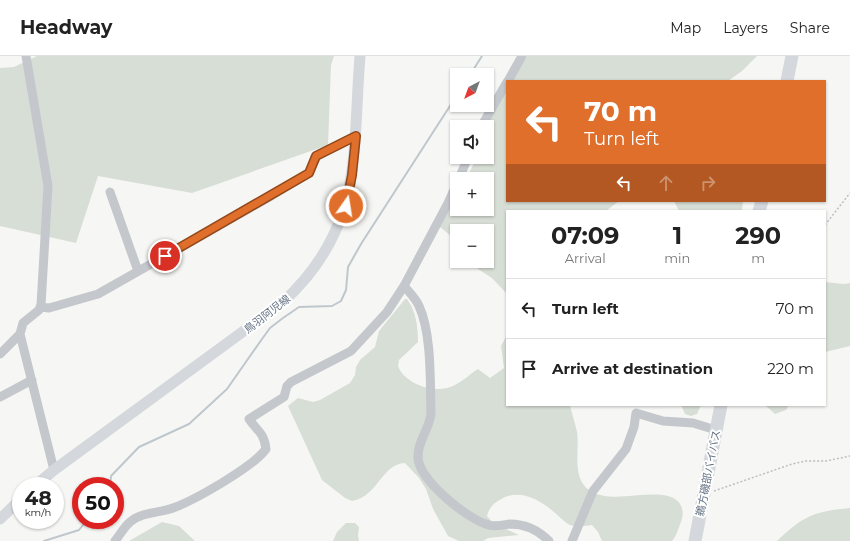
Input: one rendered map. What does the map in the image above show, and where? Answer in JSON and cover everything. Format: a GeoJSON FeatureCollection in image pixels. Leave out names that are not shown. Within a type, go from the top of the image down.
{"type":"FeatureCollection","features":[{"type":"Feature","properties":{"kind":"highway"},"geometry":{"type":"LineString","coordinates":[[787,80],[792,56]]}},
{"type":"Feature","properties":{"kind":"highway","name":"鵜方磯部バイパス"},"geometry":{"type":"LineString","coordinates":[[695,541],[721,406]]}},
{"type":"Feature","properties":{"kind":"main road","name":"鳥羽阿児線"},"geometry":{"type":"LineString","coordinates":[[46,477],[235,339],[297,290],[323,256],[343,216],[352,175],[356,136],[360,56]]}},
{"type":"Feature","properties":{"kind":"main road"},"geometry":{"type":"LineString","coordinates":[[0,519],[12,508]]}},
{"type":"Feature","properties":{"kind":"street"},"geometry":{"type":"LineString","coordinates":[[0,354],[20,334],[23,324],[40,308],[48,186],[26,56]]}},
{"type":"Feature","properties":{"kind":"street"},"geometry":{"type":"LineString","coordinates":[[508,80],[522,56]]}},
{"type":"Feature","properties":{"kind":"street"},"geometry":{"type":"LineString","coordinates":[[485,120],[506,84]]}},
{"type":"Feature","properties":{"kind":"street"},"geometry":{"type":"LineString","coordinates":[[40,308],[49,308],[93,296],[309,173],[316,156],[356,136]]}},
{"type":"Feature","properties":{"kind":"street"},"geometry":{"type":"LineString","coordinates":[[110,192],[138,271]]}},
{"type":"Feature","properties":{"kind":"street"},"geometry":{"type":"LineString","coordinates":[[114,541],[130,522],[173,508],[251,464],[262,455],[266,449],[265,439],[261,431],[249,419],[284,397],[287,386],[295,379],[352,351],[387,312],[404,286],[450,199]]}},
{"type":"Feature","properties":{"kind":"street"},"geometry":{"type":"LineString","coordinates":[[404,286],[418,304],[424,320],[429,345],[430,414],[429,424],[419,449],[420,468],[432,484],[462,510],[478,521],[492,526],[511,524],[530,528],[549,541]]}},
{"type":"Feature","properties":{"kind":"street"},"geometry":{"type":"LineString","coordinates":[[20,334],[54,470]]}},
{"type":"Feature","properties":{"kind":"street"},"geometry":{"type":"LineString","coordinates":[[0,397],[32,380]]}},
{"type":"Feature","properties":{"kind":"street"},"geometry":{"type":"LineString","coordinates":[[572,541],[593,491],[626,449],[634,427],[636,413],[663,421],[693,423],[716,430]]}},
{"type":"Feature","properties":{"kind":"path"},"geometry":{"type":"LineString","coordinates":[[826,223],[850,193]]}},
{"type":"Feature","properties":{"kind":"path"},"geometry":{"type":"LineString","coordinates":[[704,491],[720,489],[750,477],[806,461],[826,461],[850,456]]}},
{"type":"Feature","properties":{"kind":"shaded area"},"geometry":{"type":"Polygon","coordinates":[[[37,56],[334,56],[331,65],[328,145],[192,193],[98,176],[76,243],[0,226],[0,68],[14,67],[37,56]]]}},
{"type":"Feature","properties":{"kind":"shaded area"},"geometry":{"type":"Polygon","coordinates":[[[527,56],[757,56],[742,71],[729,80],[513,80],[527,56]]]}},
{"type":"Feature","properties":{"kind":"shaded area"},"geometry":{"type":"Polygon","coordinates":[[[506,91],[506,202],[618,202],[607,210],[506,210],[506,293],[492,278],[477,268],[494,268],[494,224],[450,224],[450,235],[440,227],[450,208],[450,216],[494,216],[494,172],[470,172],[474,164],[494,164],[494,120],[488,120],[506,91]]]}},
{"type":"Feature","properties":{"kind":"shaded area"},"geometry":{"type":"Polygon","coordinates":[[[674,202],[743,202],[742,210],[678,210],[674,202]]]}},
{"type":"Feature","properties":{"kind":"shaded area"},"geometry":{"type":"Polygon","coordinates":[[[826,282],[844,284],[850,283],[850,346],[826,352],[826,282]]]}},
{"type":"Feature","properties":{"kind":"shaded area"},"geometry":{"type":"Polygon","coordinates":[[[405,299],[407,299],[417,325],[418,342],[399,360],[398,366],[402,373],[414,383],[439,389],[448,388],[461,382],[478,369],[490,378],[504,368],[501,346],[506,337],[506,406],[570,406],[578,439],[578,470],[583,484],[589,490],[607,496],[662,495],[675,499],[682,507],[683,514],[677,532],[672,541],[602,541],[598,532],[592,525],[574,526],[566,523],[543,503],[530,497],[517,495],[497,501],[491,507],[487,516],[493,523],[519,535],[488,538],[483,541],[459,541],[448,536],[433,509],[426,489],[419,478],[405,463],[390,469],[368,493],[361,498],[352,501],[345,498],[322,480],[288,406],[298,398],[313,402],[320,400],[350,383],[355,375],[356,367],[360,360],[375,347],[379,331],[405,299]]]}},
{"type":"Feature","properties":{"kind":"shaded area"},"geometry":{"type":"Polygon","coordinates":[[[681,406],[701,406],[697,414],[691,416],[685,414],[681,406]]]}},
{"type":"Feature","properties":{"kind":"shaded area"},"geometry":{"type":"Polygon","coordinates":[[[766,406],[788,406],[786,410],[775,414],[766,406]]]}},
{"type":"Feature","properties":{"kind":"shaded area"},"geometry":{"type":"Polygon","coordinates":[[[850,508],[850,541],[777,541],[794,526],[810,516],[827,511],[850,508]]]}},
{"type":"Feature","properties":{"kind":"shaded area"},"geometry":{"type":"Polygon","coordinates":[[[162,522],[179,526],[195,541],[129,541],[162,522]]]}},
{"type":"Feature","properties":{"kind":"shaded area"},"geometry":{"type":"Polygon","coordinates":[[[346,523],[355,523],[359,527],[359,541],[333,541],[337,532],[346,523]]]}},
{"type":"Feature","properties":{"kind":"waterway"},"geometry":{"type":"LineString","coordinates":[[474,68],[482,56]]}},
{"type":"Feature","properties":{"kind":"waterway"},"geometry":{"type":"LineString","coordinates":[[111,477],[139,447],[189,424],[227,389],[270,328],[283,318],[299,307],[332,306],[341,301],[346,290],[348,267],[361,244],[450,106]]}},
{"type":"Feature","properties":{"kind":"waterway"},"geometry":{"type":"LineString","coordinates":[[44,541],[80,529]]}},
{"type":"Feature","properties":{"kind":"route"},"geometry":{"type":"LineString","coordinates":[[165,256],[309,173],[316,156],[356,136],[352,175],[346,206]]}}]}
